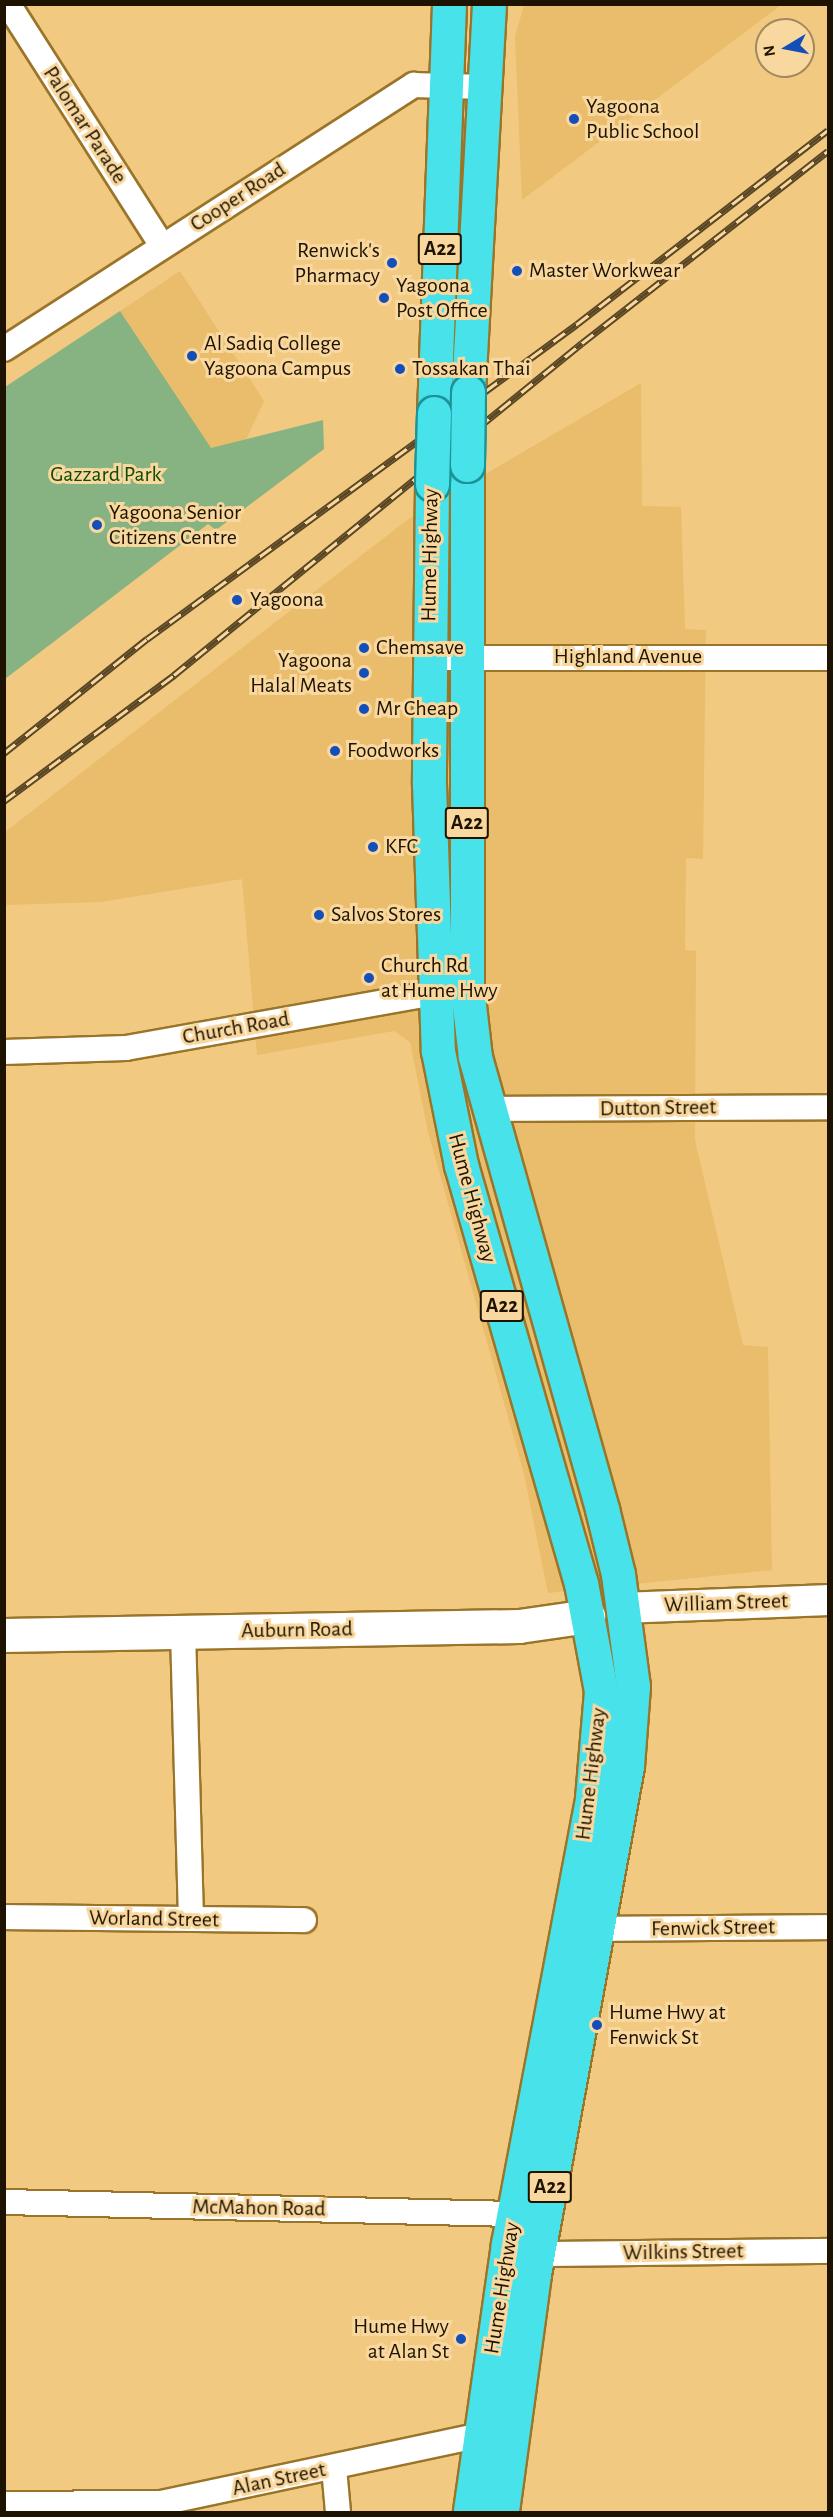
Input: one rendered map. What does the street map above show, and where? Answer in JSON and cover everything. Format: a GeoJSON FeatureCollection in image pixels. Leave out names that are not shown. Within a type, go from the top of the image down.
{"type":"FeatureCollection","features":[{"type":"Feature","properties":{"kind":"highway","name":"Hume Highway"},"geometry":{"type":"LineString","coordinates":[[449,4],[434,413],[428,658],[433,994],[461,1165],[588,1616],[601,1691],[600,1737],[513,2214],[470,2512]]}},
{"type":"Feature","properties":{"kind":"highway","name":"Hume Highway"},"geometry":{"type":"LineString","coordinates":[[489,4],[468,392],[467,988],[487,1109],[602,1509],[631,1652],[632,1717],[597,1929],[538,2254],[502,2512]]}},
{"type":"Feature","properties":{"kind":"highway"},"geometry":{"type":"LineString","coordinates":[[588,1616],[623,1608]]}},
{"type":"Feature","properties":{"kind":"main road","name":"Auburn Road"},"geometry":{"type":"LineString","coordinates":[[4,1635],[519,1626],[588,1616]]}},
{"type":"Feature","properties":{"kind":"street","name":"Palomar Parade"},"geometry":{"type":"LineString","coordinates":[[8,4],[162,246]]}},
{"type":"Feature","properties":{"kind":"street","name":"Cooper Road"},"geometry":{"type":"LineString","coordinates":[[4,349],[414,85],[445,84],[484,87]]}},
{"type":"Feature","properties":{"kind":"street","name":"Highland Avenue"},"geometry":{"type":"LineString","coordinates":[[428,658],[828,658]]}},
{"type":"Feature","properties":{"kind":"street","name":"Church Road"},"geometry":{"type":"LineString","coordinates":[[4,1052],[126,1048],[467,988]]}},
{"type":"Feature","properties":{"kind":"street","name":"Dutton Street"},"geometry":{"type":"LineString","coordinates":[[487,1109],[828,1107]]}},
{"type":"Feature","properties":{"kind":"street","name":"William Street"},"geometry":{"type":"LineString","coordinates":[[623,1608],[828,1600]]}},
{"type":"Feature","properties":{"kind":"street"},"geometry":{"type":"LineString","coordinates":[[183,1632],[191,1919]]}},
{"type":"Feature","properties":{"kind":"street","name":"Worland Street"},"geometry":{"type":"LineString","coordinates":[[4,1917],[304,1920]]}},
{"type":"Feature","properties":{"kind":"street","name":"Fenwick Street"},"geometry":{"type":"LineString","coordinates":[[597,1929],[828,1927]]}},
{"type":"Feature","properties":{"kind":"street","name":"McMahon Road"},"geometry":{"type":"LineString","coordinates":[[4,2202],[513,2214]]}},
{"type":"Feature","properties":{"kind":"street","name":"Wilkins Street"},"geometry":{"type":"LineString","coordinates":[[538,2254],[828,2251]]}},
{"type":"Feature","properties":{"kind":"street","name":"Alan Street"},"geometry":{"type":"LineString","coordinates":[[4,2504],[162,2508],[480,2435]]}},
{"type":"Feature","properties":{"kind":"street"},"geometry":{"type":"LineString","coordinates":[[334,2468],[338,2512]]}},
{"type":"Feature","properties":{"kind":"shaded area","name":"Yagoona Public School"},"geometry":{"type":"Polygon","coordinates":[[[524,4],[781,5],[764,18],[755,18],[755,25],[522,200],[515,37],[524,4]]]}},
{"type":"Feature","properties":{"kind":"shaded area","name":"Al Sadiq College Yagoona Campus"},"geometry":{"type":"Polygon","coordinates":[[[180,271],[264,401],[246,440],[211,449],[120,311],[180,271]]]}},
{"type":"Feature","properties":{"kind":"shaded area"},"geometry":{"type":"Polygon","coordinates":[[[641,383],[642,506],[681,507],[685,629],[706,630],[703,859],[686,858],[685,950],[696,951],[695,1140],[743,1345],[768,1347],[772,1570],[548,1593],[524,1474],[428,1132],[410,1042],[394,1031],[257,1055],[242,879],[101,902],[5,905],[5,832],[407,520],[641,383]]]}},
{"type":"Feature","properties":{"kind":"green space","name":"Gazzard Park"},"geometry":{"type":"Polygon","coordinates":[[[120,311],[211,448],[323,420],[324,449],[216,530],[208,524],[5,679],[5,387],[120,311]]]}},
{"type":"Feature","properties":{"kind":"railway"},"geometry":{"type":"LineString","coordinates":[[4,753],[147,639],[577,324],[828,130]]}},
{"type":"Feature","properties":{"kind":"railway"},"geometry":{"type":"LineString","coordinates":[[4,801],[174,675],[582,343],[828,151]]}},
{"type":"Feature","properties":{"kind":"place","name":"Yagoona Public School"},"geometry":{"type":"Point","coordinates":[574,119]}},
{"type":"Feature","properties":{"kind":"place","name":"Renwick's Pharmacy"},"geometry":{"type":"Point","coordinates":[392,263]}},
{"type":"Feature","properties":{"kind":"place","name":"Master Workwear"},"geometry":{"type":"Point","coordinates":[517,271]}},
{"type":"Feature","properties":{"kind":"place","name":"Yagoona Post Office"},"geometry":{"type":"Point","coordinates":[384,298]}},
{"type":"Feature","properties":{"kind":"place","name":"Al Sadiq College Yagoona Campus"},"geometry":{"type":"Point","coordinates":[192,356]}},
{"type":"Feature","properties":{"kind":"place","name":"Tossakan Thai"},"geometry":{"type":"Point","coordinates":[400,369]}},
{"type":"Feature","properties":{"kind":"place","name":"Yagoona Senior Citizens Centre"},"geometry":{"type":"Point","coordinates":[97,525]}},
{"type":"Feature","properties":{"kind":"place","name":"Yagoona"},"geometry":{"type":"Point","coordinates":[237,600]}},
{"type":"Feature","properties":{"kind":"place","name":"Chemsave"},"geometry":{"type":"Point","coordinates":[364,648]}},
{"type":"Feature","properties":{"kind":"place","name":"Yagoona Halal Meats"},"geometry":{"type":"Point","coordinates":[364,673]}},
{"type":"Feature","properties":{"kind":"place","name":"Mr Cheap"},"geometry":{"type":"Point","coordinates":[364,709]}},
{"type":"Feature","properties":{"kind":"place","name":"Foodworks"},"geometry":{"type":"Point","coordinates":[335,751]}},
{"type":"Feature","properties":{"kind":"place","name":"KFC"},"geometry":{"type":"Point","coordinates":[373,847]}},
{"type":"Feature","properties":{"kind":"place","name":"Salvos Stores"},"geometry":{"type":"Point","coordinates":[319,915]}},
{"type":"Feature","properties":{"kind":"place","name":"Church Rd at Hume Hwy"},"geometry":{"type":"Point","coordinates":[369,978]}},
{"type":"Feature","properties":{"kind":"place","name":"Hume Hwy at Fenwick St"},"geometry":{"type":"Point","coordinates":[597,2025]}},
{"type":"Feature","properties":{"kind":"place","name":"Hume Hwy at Alan St"},"geometry":{"type":"Point","coordinates":[461,2339]}}]}
